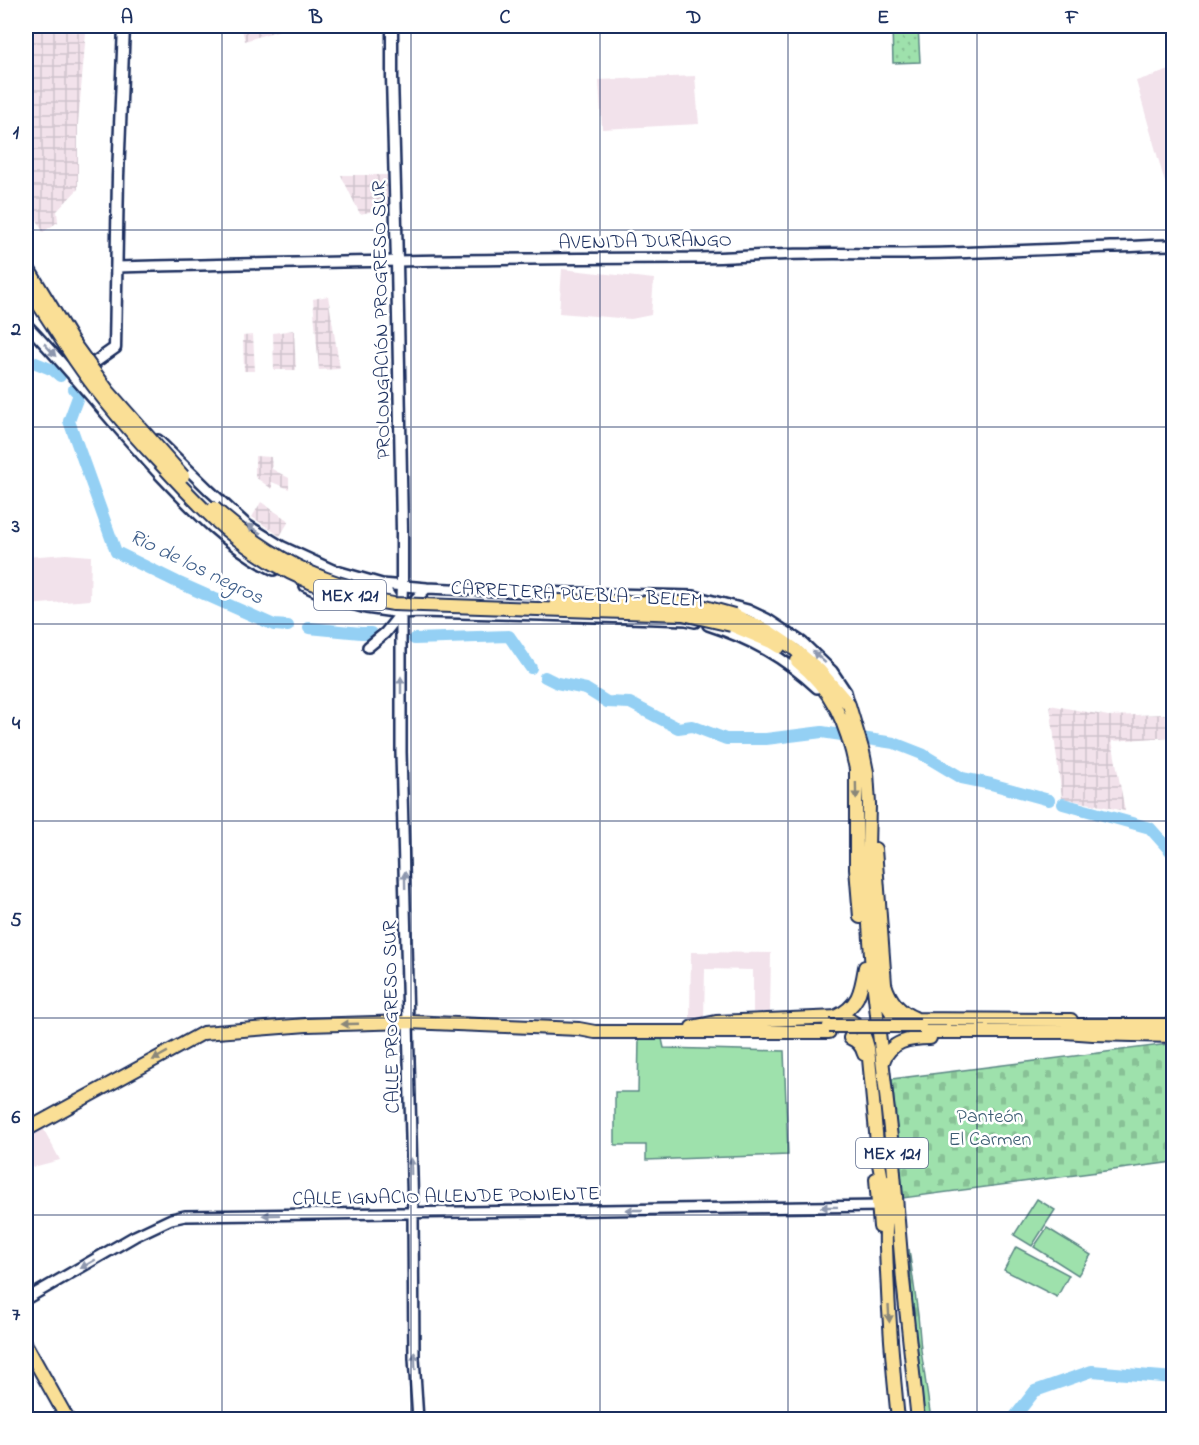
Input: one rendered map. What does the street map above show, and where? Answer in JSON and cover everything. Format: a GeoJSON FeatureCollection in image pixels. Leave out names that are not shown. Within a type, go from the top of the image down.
{"type":"FeatureCollection","features":[{"type":"Feature","properties":{"kind":"main road"},"geometry":{"type":"LineString","coordinates":[[74,376],[116,348],[118,176],[124,26]]}},
{"type":"Feature","properties":{"kind":"main road","name":"PROLONGACIÓN PROGRESO SUR"},"geometry":{"type":"LineString","coordinates":[[392,26],[402,585],[400,613]]}},
{"type":"Feature","properties":{"kind":"main road","name":"CARRETERA PUEBLA - BELEM"},"geometry":{"type":"LineString","coordinates":[[26,265],[94,388],[114,414],[224,528],[250,549],[297,576],[330,590],[393,604],[684,614],[732,620]]}},
{"type":"Feature","properties":{"kind":"main road","name":"CARRETERA PUEBLA - BELEM"},"geometry":{"type":"LineString","coordinates":[[27,287],[70,346],[186,479],[238,529],[260,546],[284,560],[338,584],[397,597],[677,603],[705,607],[771,642],[804,667],[845,712],[858,753],[867,772],[870,1032]]}},
{"type":"Feature","properties":{"kind":"main road","name":"CARRETERA PUEBLA - BELEM"},"geometry":{"type":"LineString","coordinates":[[858,753],[856,868],[870,1032],[882,1064],[918,1419]]}},
{"type":"Feature","properties":{"kind":"main road"},"geometry":{"type":"LineString","coordinates":[[869,804],[874,830],[885,984],[895,1005],[920,1029]]}},
{"type":"Feature","properties":{"kind":"main road"},"geometry":{"type":"LineString","coordinates":[[857,813],[864,856],[873,889],[880,990],[885,1004],[897,1019],[909,1030],[920,1029]]}},
{"type":"Feature","properties":{"kind":"main road"},"geometry":{"type":"LineString","coordinates":[[836,1028],[856,1000],[865,967]]}},
{"type":"Feature","properties":{"kind":"main road"},"geometry":{"type":"LineString","coordinates":[[26,1130],[203,1033],[307,1025],[408,1022],[579,1029],[595,1032],[720,1032],[836,1028],[870,1032],[897,1019],[920,1029]]}},
{"type":"Feature","properties":{"kind":"main road"},"geometry":{"type":"LineString","coordinates":[[836,1028],[852,1020],[870,1032]]}},
{"type":"Feature","properties":{"kind":"main road"},"geometry":{"type":"LineString","coordinates":[[1092,1030],[1119,1026],[1173,1025]]}},
{"type":"Feature","properties":{"kind":"main road"},"geometry":{"type":"LineString","coordinates":[[579,1029],[628,1026],[1092,1030],[1173,1036]]}},
{"type":"Feature","properties":{"kind":"main road"},"geometry":{"type":"LineString","coordinates":[[882,1064],[886,1053],[895,1044],[907,1040],[920,1029]]}},
{"type":"Feature","properties":{"kind":"main road"},"geometry":{"type":"LineString","coordinates":[[870,1032],[868,1048],[883,1206],[898,1419]]}},
{"type":"Feature","properties":{"kind":"main road"},"geometry":{"type":"LineString","coordinates":[[883,1206],[903,1280]]}},
{"type":"Feature","properties":{"kind":"main road"},"geometry":{"type":"LineString","coordinates":[[891,1340],[900,1346],[909,1340]]}},
{"type":"Feature","properties":{"kind":"main road"},"geometry":{"type":"LineString","coordinates":[[26,1345],[68,1419]]}},
{"type":"Feature","properties":{"kind":"main road"},"geometry":{"type":"LineString","coordinates":[[894,1378],[898,1371],[903,1369],[909,1371],[913,1378]]}},
{"type":"Feature","properties":{"kind":"street","name":"AVENIDA DURANGO"},"geometry":{"type":"LineString","coordinates":[[117,267],[451,259],[701,258],[1173,245]]}},
{"type":"Feature","properties":{"kind":"street"},"geometry":{"type":"LineString","coordinates":[[26,324],[192,509],[232,543],[302,585],[330,598],[366,608],[400,613],[686,620],[709,625],[738,635],[776,655],[845,712]]}},
{"type":"Feature","properties":{"kind":"street","name":"CARRETERA PUEBLA - BELEM"},"geometry":{"type":"LineString","coordinates":[[126,412],[141,422],[247,525],[281,546],[321,565],[382,584],[460,590],[694,596],[748,610],[767,619],[802,642],[826,663],[846,692],[845,712]]}},
{"type":"Feature","properties":{"kind":"street"},"geometry":{"type":"LineString","coordinates":[[271,568],[279,567],[283,563],[284,552],[281,546]]}},
{"type":"Feature","properties":{"kind":"street"},"geometry":{"type":"LineString","coordinates":[[302,585],[306,575],[321,565]]}},
{"type":"Feature","properties":{"kind":"street"},"geometry":{"type":"LineString","coordinates":[[382,584],[400,613]]}},
{"type":"Feature","properties":{"kind":"street"},"geometry":{"type":"LineString","coordinates":[[380,610],[402,585],[421,612]]}},
{"type":"Feature","properties":{"kind":"street"},"geometry":{"type":"LineString","coordinates":[[368,647],[385,633],[400,613],[428,588]]}},
{"type":"Feature","properties":{"kind":"street"},"geometry":{"type":"LineString","coordinates":[[460,590],[460,613]]}},
{"type":"Feature","properties":{"kind":"street","name":"CALLE PROGRESO SUR"},"geometry":{"type":"LineString","coordinates":[[400,613],[414,1358],[418,1419]]}},
{"type":"Feature","properties":{"kind":"street","name":"CALLE IGNACIO ALLENDE PONIENTE"},"geometry":{"type":"LineString","coordinates":[[26,1299],[135,1236],[171,1219],[185,1216],[883,1206]]}},
{"type":"Feature","properties":{"kind":"shaded area"},"geometry":{"type":"Polygon","coordinates":[[[241,26],[285,26],[286,28],[245,41],[241,26]]]}},
{"type":"Feature","properties":{"kind":"shaded area"},"geometry":{"type":"Polygon","coordinates":[[[26,29],[86,32],[78,124],[78,189],[57,211],[58,222],[43,232],[26,197],[26,29]]]}},
{"type":"Feature","properties":{"kind":"shaded area"},"geometry":{"type":"Polygon","coordinates":[[[1173,69],[1173,201],[1170,200],[1136,81],[1173,69]]]}},
{"type":"Feature","properties":{"kind":"shaded area"},"geometry":{"type":"Polygon","coordinates":[[[695,76],[699,124],[602,129],[599,80],[695,76]]]}},
{"type":"Feature","properties":{"kind":"shaded area"},"geometry":{"type":"Polygon","coordinates":[[[341,175],[391,175],[393,207],[360,214],[341,175]]]}},
{"type":"Feature","properties":{"kind":"shaded area"},"geometry":{"type":"Polygon","coordinates":[[[562,269],[654,279],[651,315],[631,319],[559,313],[562,269]]]}},
{"type":"Feature","properties":{"kind":"shaded area"},"geometry":{"type":"Polygon","coordinates":[[[328,296],[340,369],[319,370],[313,299],[328,296]]]}},
{"type":"Feature","properties":{"kind":"shaded area"},"geometry":{"type":"Polygon","coordinates":[[[294,330],[296,370],[274,370],[273,333],[294,330]]]}},
{"type":"Feature","properties":{"kind":"shaded area"},"geometry":{"type":"Polygon","coordinates":[[[253,335],[255,371],[244,371],[243,336],[253,335]]]}},
{"type":"Feature","properties":{"kind":"shaded area"},"geometry":{"type":"Polygon","coordinates":[[[255,456],[271,457],[272,469],[289,478],[289,489],[272,482],[272,489],[255,477],[255,456]]]}},
{"type":"Feature","properties":{"kind":"shaded area"},"geometry":{"type":"Polygon","coordinates":[[[261,502],[289,521],[280,536],[252,517],[261,502]]]}},
{"type":"Feature","properties":{"kind":"shaded area"},"geometry":{"type":"Polygon","coordinates":[[[66,554],[91,556],[90,600],[27,605],[26,557],[66,554]]]}},
{"type":"Feature","properties":{"kind":"shaded area"},"geometry":{"type":"Polygon","coordinates":[[[1050,705],[1108,716],[1165,714],[1171,737],[1112,741],[1125,811],[1062,798],[1050,705]]]}},
{"type":"Feature","properties":{"kind":"shaded area"},"geometry":{"type":"Polygon","coordinates":[[[691,952],[771,953],[770,1012],[753,1012],[753,970],[705,969],[704,1019],[690,1019],[691,952]]]}},
{"type":"Feature","properties":{"kind":"shaded area"},"geometry":{"type":"Polygon","coordinates":[[[43,1128],[60,1160],[33,1167],[26,1156],[26,1138],[43,1128]]]}},
{"type":"Feature","properties":{"kind":"green space"},"geometry":{"type":"Polygon","coordinates":[[[892,26],[918,26],[920,62],[893,63],[892,26]]]}},
{"type":"Feature","properties":{"kind":"green space"},"geometry":{"type":"Polygon","coordinates":[[[639,1039],[662,1039],[664,1048],[784,1051],[788,1155],[646,1160],[646,1145],[615,1145],[615,1092],[638,1092],[639,1039]]]}},
{"type":"Feature","properties":{"kind":"green space","name":"Panteón El Carmen"},"geometry":{"type":"Polygon","coordinates":[[[1169,1044],[1174,1092],[1173,1162],[903,1198],[892,1079],[1169,1044]]]}},
{"type":"Feature","properties":{"kind":"green space"},"geometry":{"type":"Polygon","coordinates":[[[1037,1199],[1055,1210],[1032,1246],[1014,1235],[1037,1199]]]}},
{"type":"Feature","properties":{"kind":"green space"},"geometry":{"type":"Polygon","coordinates":[[[1047,1228],[1091,1255],[1078,1275],[1034,1247],[1047,1228]]]}},
{"type":"Feature","properties":{"kind":"green space"},"geometry":{"type":"Polygon","coordinates":[[[1016,1247],[1069,1275],[1057,1297],[1004,1270],[1016,1247]]]}},
{"type":"Feature","properties":{"kind":"green space"},"geometry":{"type":"Polygon","coordinates":[[[909,1249],[921,1350],[931,1419],[924,1419],[909,1249]]]}},
{"type":"Feature","properties":{"kind":"waterway","name":"Rio de los negros"},"geometry":{"type":"LineString","coordinates":[[26,359],[53,370],[60,376]]}},
{"type":"Feature","properties":{"kind":"waterway","name":"Rio de los negros"},"geometry":{"type":"LineString","coordinates":[[74,389],[79,394],[69,421],[116,552],[274,625],[288,626]]}},
{"type":"Feature","properties":{"kind":"waterway","name":"Rio de los negros"},"geometry":{"type":"LineString","coordinates":[[309,628],[371,633]]}},
{"type":"Feature","properties":{"kind":"waterway","name":"Rio de los negros"},"geometry":{"type":"LineString","coordinates":[[414,639],[509,636],[531,668]]}},
{"type":"Feature","properties":{"kind":"waterway","name":"Rio de los negros"},"geometry":{"type":"LineString","coordinates":[[545,677],[557,683],[586,689],[607,702],[630,703],[678,728],[692,726],[726,739],[766,739],[822,732],[894,743],[922,754],[962,778],[1049,800]]}},
{"type":"Feature","properties":{"kind":"waterway","name":"Rio de los negros"},"geometry":{"type":"LineString","coordinates":[[1063,804],[1150,828],[1174,855]]}},
{"type":"Feature","properties":{"kind":"waterway"},"geometry":{"type":"LineString","coordinates":[[1012,1420],[1035,1391],[1092,1371],[1174,1378]]}}]}
